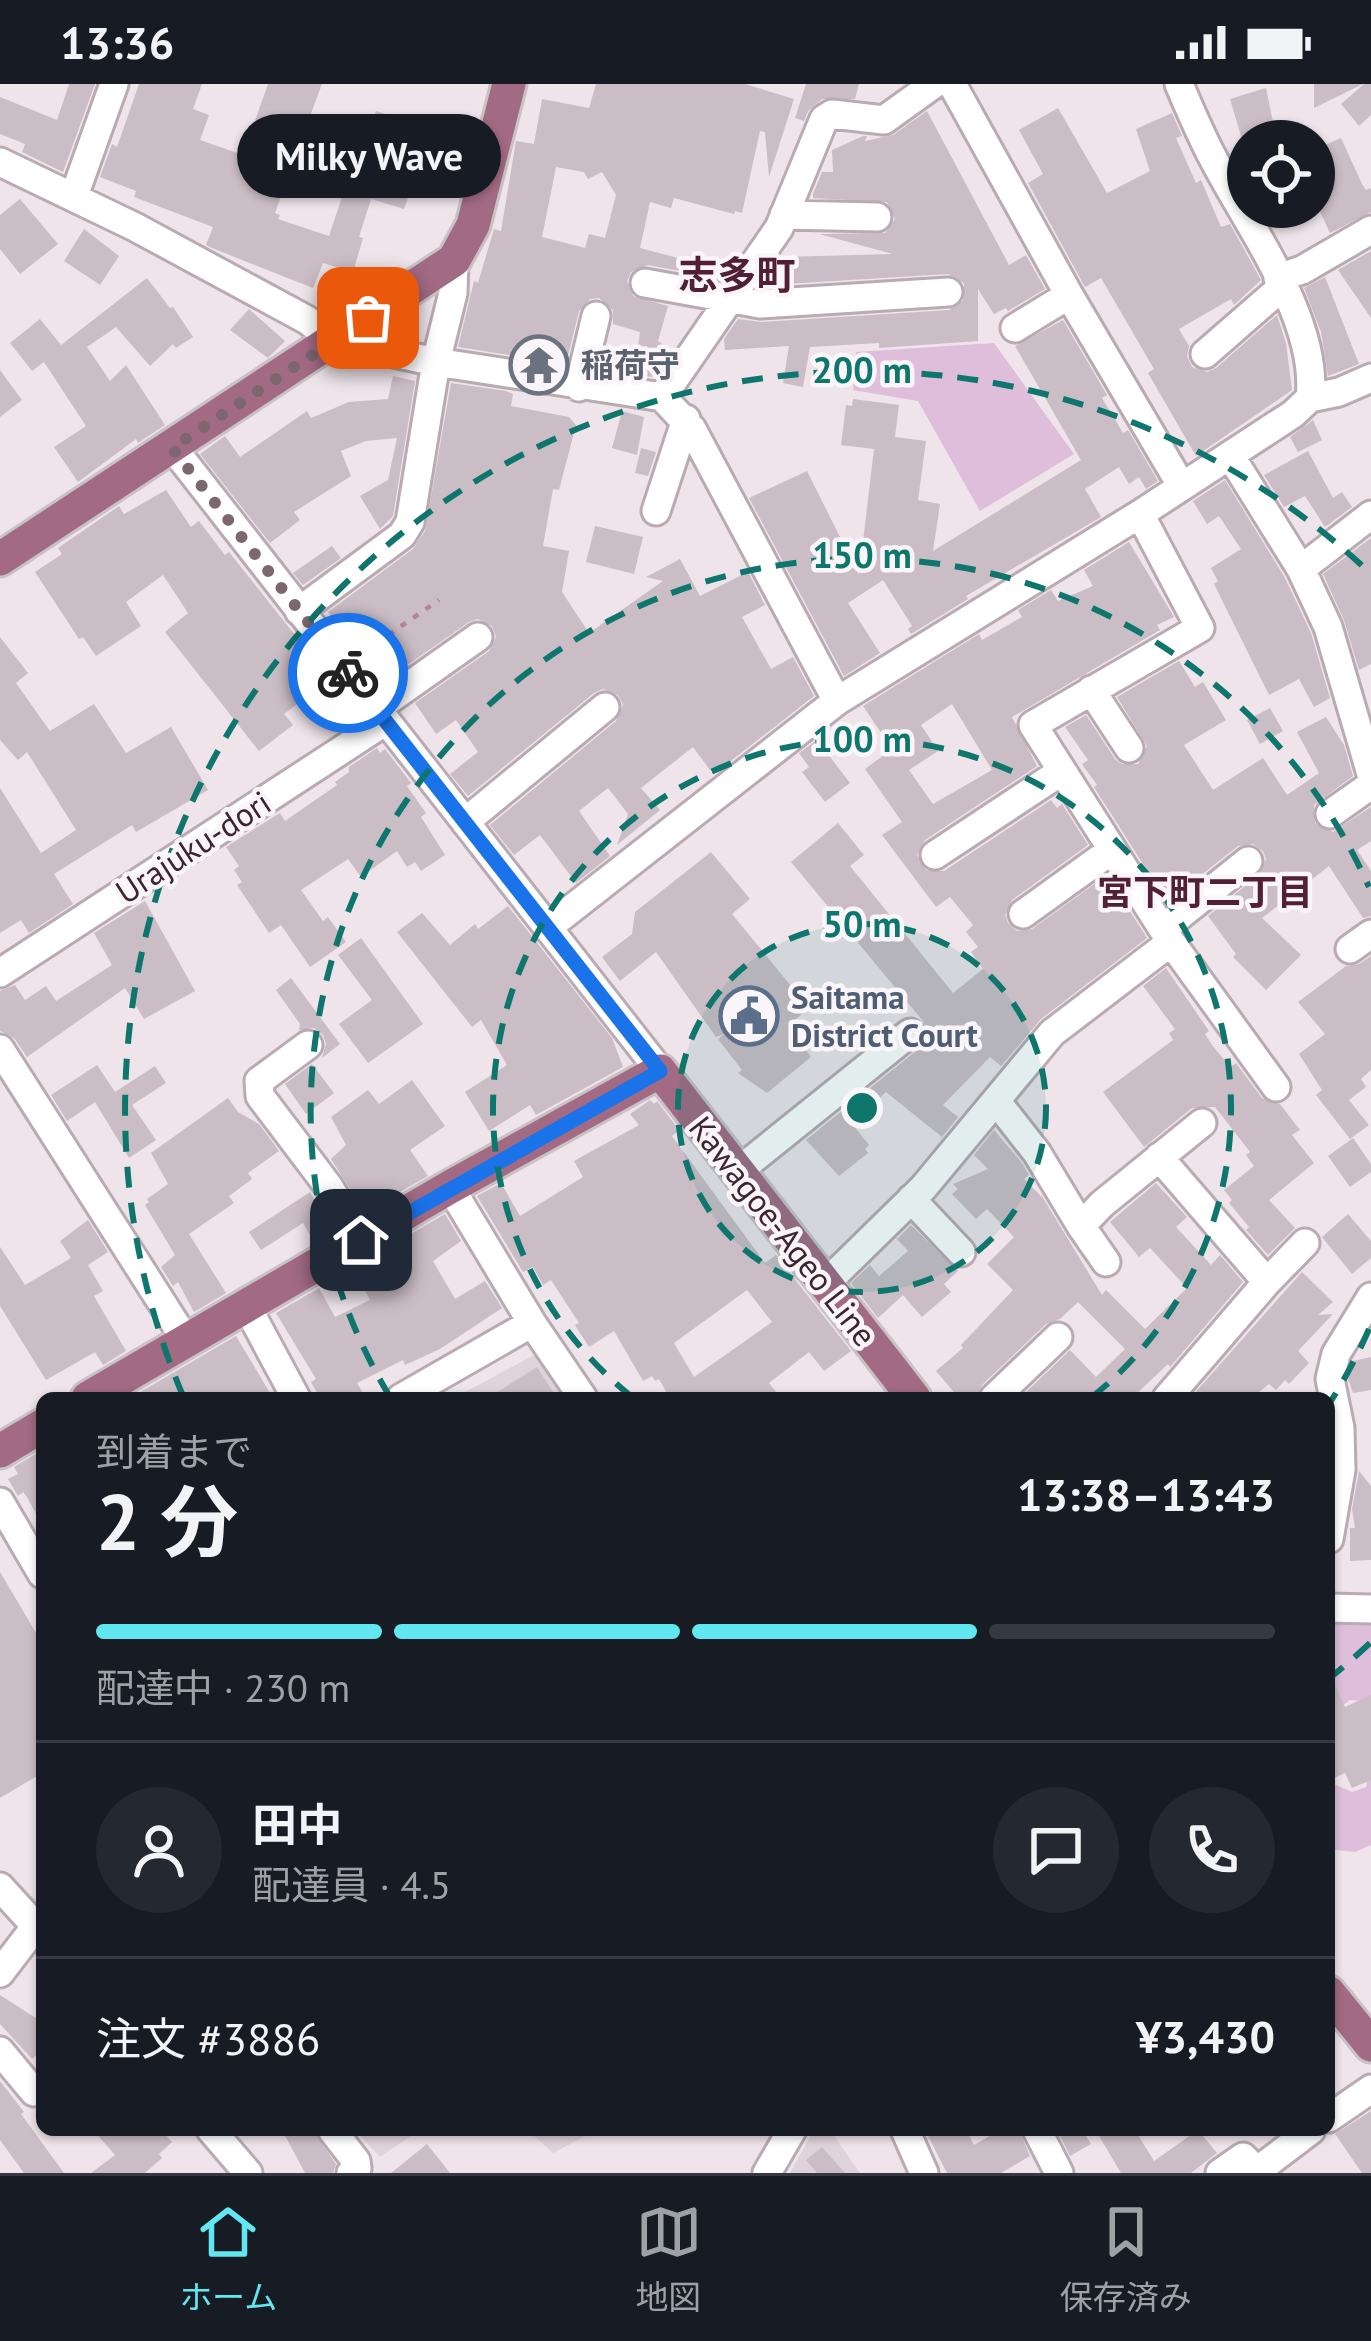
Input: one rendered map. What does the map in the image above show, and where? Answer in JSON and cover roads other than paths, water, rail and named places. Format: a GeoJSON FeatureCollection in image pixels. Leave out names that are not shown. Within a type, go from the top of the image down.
{"type":"FeatureCollection","features":[{"type":"Feature","properties":{"kind":"main road"},"geometry":{"type":"LineString","coordinates":[[0,559],[454,260],[473,225],[509,84]]}},
{"type":"Feature","properties":{"kind":"main road"},"geometry":{"type":"LineString","coordinates":[[98,1392],[660,1071]]}},
{"type":"Feature","properties":{"kind":"main road","name":"Kawagoe-Ageo Line"},"geometry":{"type":"LineString","coordinates":[[660,1071],[909,1392]]}},
{"type":"Feature","properties":{"kind":"main road"},"geometry":{"type":"LineString","coordinates":[[0,1451],[36,1430]]}},
{"type":"Feature","properties":{"kind":"main road"},"geometry":{"type":"LineString","coordinates":[[1335,2001],[1371,2045]]}},
{"type":"Feature","properties":{"kind":"street"},"geometry":{"type":"LineString","coordinates":[[74,196],[114,84]]}},
{"type":"Feature","properties":{"kind":"street"},"geometry":{"type":"LineString","coordinates":[[662,397],[784,215],[824,119],[832,114],[884,120],[934,84]]}},
{"type":"Feature","properties":{"kind":"street"},"geometry":{"type":"LineString","coordinates":[[952,84],[1181,485]]}},
{"type":"Feature","properties":{"kind":"street"},"geometry":{"type":"LineString","coordinates":[[1179,84],[1301,328],[1313,373],[1310,398]]}},
{"type":"Feature","properties":{"kind":"street"},"geometry":{"type":"LineString","coordinates":[[0,162],[74,196],[307,320],[333,340],[579,387],[662,397],[686,419],[837,701]]}},
{"type":"Feature","properties":{"kind":"street"},"geometry":{"type":"LineString","coordinates":[[784,215],[877,217]]}},
{"type":"Feature","properties":{"kind":"street"},"geometry":{"type":"LineString","coordinates":[[1205,354],[1280,282],[1371,230]]}},
{"type":"Feature","properties":{"kind":"street"},"geometry":{"type":"LineString","coordinates":[[299,610],[402,535],[410,522],[436,362],[453,293],[454,260]]}},
{"type":"Feature","properties":{"kind":"street"},"geometry":{"type":"LineString","coordinates":[[645,283],[760,304],[948,292]]}},
{"type":"Feature","properties":{"kind":"street"},"geometry":{"type":"LineString","coordinates":[[1016,328],[1069,296]]}},
{"type":"Feature","properties":{"kind":"street"},"geometry":{"type":"LineString","coordinates":[[579,387],[596,316]]}},
{"type":"Feature","properties":{"kind":"street"},"geometry":{"type":"LineString","coordinates":[[548,928],[837,701],[1140,514],[1310,398],[1371,378]]}},
{"type":"Feature","properties":{"kind":"street"},"geometry":{"type":"LineString","coordinates":[[656,511],[686,419]]}},
{"type":"Feature","properties":{"kind":"street"},"geometry":{"type":"LineString","coordinates":[[172,448],[660,1071]]}},
{"type":"Feature","properties":{"kind":"street"},"geometry":{"type":"LineString","coordinates":[[1230,455],[1301,569],[1328,627],[1371,774]]}},
{"type":"Feature","properties":{"kind":"street"},"geometry":{"type":"LineString","coordinates":[[1140,514],[1200,628],[1033,725],[1167,935],[1276,1088]]}},
{"type":"Feature","properties":{"kind":"street"},"geometry":{"type":"LineString","coordinates":[[1301,569],[1371,515]]}},
{"type":"Feature","properties":{"kind":"street","name":"Urajuku-dori"},"geometry":{"type":"LineString","coordinates":[[0,974],[381,715],[478,637]]}},
{"type":"Feature","properties":{"kind":"street"},"geometry":{"type":"LineString","coordinates":[[1091,690],[1129,748]]}},
{"type":"Feature","properties":{"kind":"street"},"geometry":{"type":"LineString","coordinates":[[465,822],[604,707]]}},
{"type":"Feature","properties":{"kind":"street"},"geometry":{"type":"LineString","coordinates":[[935,855],[1062,771]]}},
{"type":"Feature","properties":{"kind":"street"},"geometry":{"type":"LineString","coordinates":[[1330,814],[1371,785]]}},
{"type":"Feature","properties":{"kind":"street"},"geometry":{"type":"LineString","coordinates":[[1023,914],[1112,850]]}},
{"type":"Feature","properties":{"kind":"street"},"geometry":{"type":"LineString","coordinates":[[825,1284],[911,1199],[1052,1034],[1248,861]]}},
{"type":"Feature","properties":{"kind":"street"},"geometry":{"type":"LineString","coordinates":[[737,1172],[910,1034]]}},
{"type":"Feature","properties":{"kind":"street"},"geometry":{"type":"LineString","coordinates":[[308,1045],[259,1081],[260,1096],[329,1186],[361,1240]]}},
{"type":"Feature","properties":{"kind":"street"},"geometry":{"type":"LineString","coordinates":[[0,1048],[185,1339]]}},
{"type":"Feature","properties":{"kind":"street"},"geometry":{"type":"LineString","coordinates":[[997,1102],[1037,1153],[1106,1262]]}},
{"type":"Feature","properties":{"kind":"street"},"geometry":{"type":"LineString","coordinates":[[1082,1226],[1202,1124]]}},
{"type":"Feature","properties":{"kind":"street"},"geometry":{"type":"LineString","coordinates":[[1159,1157],[1268,1282]]}},
{"type":"Feature","properties":{"kind":"street"},"geometry":{"type":"LineString","coordinates":[[450,1187],[580,1392]]}},
{"type":"Feature","properties":{"kind":"street"},"geometry":{"type":"LineString","coordinates":[[911,1199],[962,1252]]}},
{"type":"Feature","properties":{"kind":"street"},"geometry":{"type":"LineString","coordinates":[[1172,1392],[1305,1243]]}},
{"type":"Feature","properties":{"kind":"street"},"geometry":{"type":"LineString","coordinates":[[1333,1392],[1330,1378],[1336,1354],[1371,1297]]}},
{"type":"Feature","properties":{"kind":"street"},"geometry":{"type":"LineString","coordinates":[[246,1305],[293,1392]]}},
{"type":"Feature","properties":{"kind":"street"},"geometry":{"type":"LineString","coordinates":[[411,1392],[532,1323]]}},
{"type":"Feature","properties":{"kind":"street"},"geometry":{"type":"LineString","coordinates":[[1000,1392],[1058,1337]]}},
{"type":"Feature","properties":{"kind":"street"},"geometry":{"type":"LineString","coordinates":[[1335,1403],[1341,1470],[1335,1504]]}},
{"type":"Feature","properties":{"kind":"street"},"geometry":{"type":"LineString","coordinates":[[0,1502],[36,1564]]}},
{"type":"Feature","properties":{"kind":"street"},"geometry":{"type":"LineString","coordinates":[[1335,1608],[1371,1610]]}},
{"type":"Feature","properties":{"kind":"street"},"geometry":{"type":"LineString","coordinates":[[0,1887],[36,1926]]}},
{"type":"Feature","properties":{"kind":"street"},"geometry":{"type":"LineString","coordinates":[[0,1973],[36,1932]]}},
{"type":"Feature","properties":{"kind":"street"},"geometry":{"type":"LineString","coordinates":[[0,2051],[36,2090]]}},
{"type":"Feature","properties":{"kind":"street"},"geometry":{"type":"LineString","coordinates":[[1335,2114],[1371,2089]]}},
{"type":"Feature","properties":{"kind":"street"},"geometry":{"type":"LineString","coordinates":[[216,2136],[248,2173]]}},
{"type":"Feature","properties":{"kind":"street"},"geometry":{"type":"LineString","coordinates":[[337,2136],[356,2161],[357,2168],[351,2173]]}},
{"type":"Feature","properties":{"kind":"street"},"geometry":{"type":"LineString","coordinates":[[766,2173],[788,2136]]}},
{"type":"Feature","properties":{"kind":"street"},"geometry":{"type":"LineString","coordinates":[[907,2136],[924,2173]]}},
{"type":"Feature","properties":{"kind":"street"},"geometry":{"type":"LineString","coordinates":[[1040,2136],[1059,2173]]}},
{"type":"Feature","properties":{"kind":"street"},"geometry":{"type":"LineString","coordinates":[[1220,2173],[1243,2158],[1257,2171],[1303,2136]]}},
{"type":"Feature","properties":{"kind":"place","name":"Milky Wave"},"geometry":{"type":"Point","coordinates":[368,318]}},
{"type":"Feature","properties":{"kind":"place","name":"稲荷守"},"geometry":{"type":"Point","coordinates":[539,365]}},
{"type":"Feature","properties":{"kind":"place","name":"Saitama District Court"},"geometry":{"type":"Point","coordinates":[749,1016]}},
{"type":"Feature","properties":{"kind":"district","name":"志多町"},"geometry":{"type":"Point","coordinates":[737,275]}},
{"type":"Feature","properties":{"kind":"district","name":"宮下町二丁目"},"geometry":{"type":"Point","coordinates":[1205,892]}}]}
